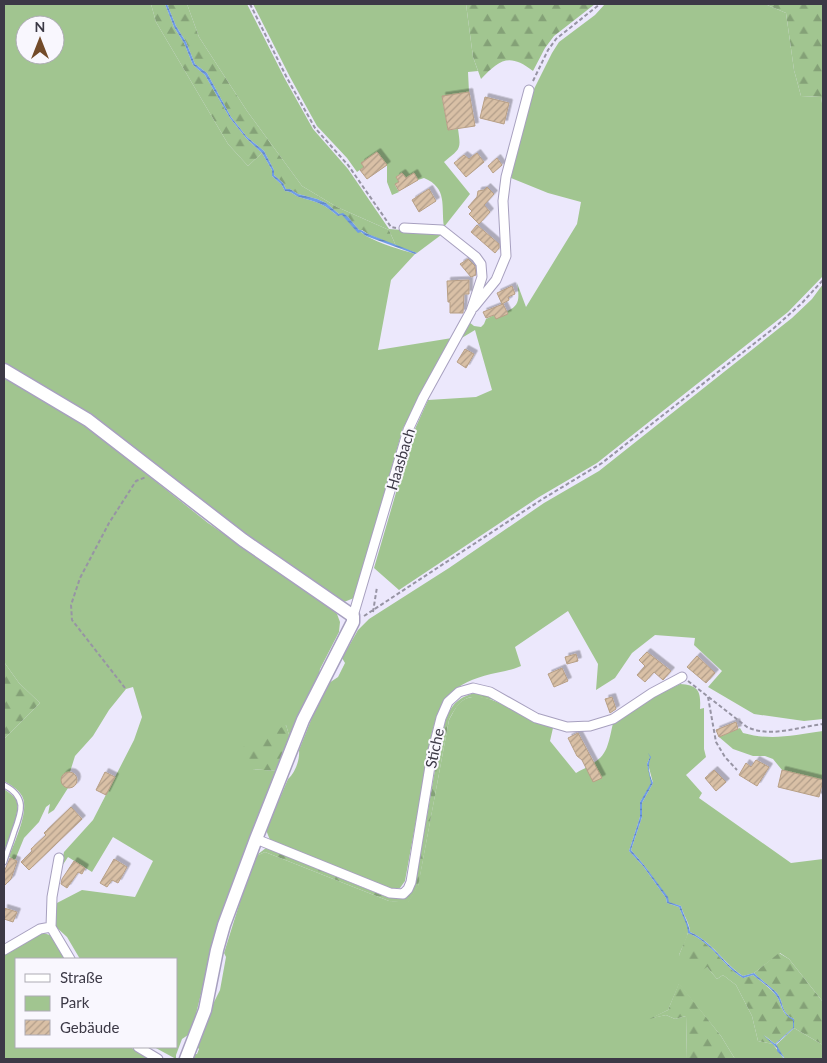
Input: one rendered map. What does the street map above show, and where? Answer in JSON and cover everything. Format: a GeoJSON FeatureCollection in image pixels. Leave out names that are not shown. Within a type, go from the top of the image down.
{"type":"FeatureCollection","features":[{"type":"Feature","properties":{"kind":"street","name":"Haasbach"},"geometry":{"type":"LineString","coordinates":[[353,619],[408,430],[423,398],[471,311],[496,280],[506,256],[503,201],[506,178],[529,90]]}},
{"type":"Feature","properties":{"kind":"street","name":"Haasbach"},"geometry":{"type":"LineString","coordinates":[[404,228],[442,230],[476,257],[480,264],[482,277],[471,311]]}},
{"type":"Feature","properties":{"kind":"street"},"geometry":{"type":"LineString","coordinates":[[4,370],[88,420],[243,540],[353,619],[303,720],[256,839],[224,925],[205,1010],[186,1059]]}},
{"type":"Feature","properties":{"kind":"street","name":"Stiche"},"geometry":{"type":"LineString","coordinates":[[256,839],[334,869],[390,894],[403,894],[411,882],[432,754],[441,718],[448,702],[459,692],[473,688],[490,692],[536,718],[567,727],[590,726],[613,718],[652,692],[682,677]]}},
{"type":"Feature","properties":{"kind":"street"},"geometry":{"type":"LineString","coordinates":[[59,858],[52,897],[51,927],[69,958]]}},
{"type":"Feature","properties":{"kind":"street"},"geometry":{"type":"LineString","coordinates":[[4,950],[40,929],[51,927]]}},
{"type":"Feature","properties":{"kind":"street"},"geometry":{"type":"LineString","coordinates":[[140,1048],[158,1059]]}},
{"type":"Feature","properties":{"kind":"lane"},"geometry":{"type":"LineString","coordinates":[[4,785],[12,790],[20,800],[22,812],[4,862]]}},
{"type":"Feature","properties":{"kind":"path"},"geometry":{"type":"LineString","coordinates":[[250,4],[287,78],[315,128],[348,165],[391,228],[404,228]]}},
{"type":"Feature","properties":{"kind":"path"},"geometry":{"type":"LineString","coordinates":[[529,90],[539,67],[556,39],[600,4]]}},
{"type":"Feature","properties":{"kind":"path"},"geometry":{"type":"LineString","coordinates":[[353,619],[372,612],[541,500],[602,463],[774,328],[802,303],[823,280]]}},
{"type":"Feature","properties":{"kind":"path"},"geometry":{"type":"LineString","coordinates":[[125,688],[72,620],[71,605],[80,578],[108,522],[136,481],[156,474]]}},
{"type":"Feature","properties":{"kind":"path"},"geometry":{"type":"LineString","coordinates":[[372,612],[377,587]]}},
{"type":"Feature","properties":{"kind":"path"},"geometry":{"type":"LineString","coordinates":[[682,677],[747,727],[756,731],[767,732],[823,724]]}},
{"type":"Feature","properties":{"kind":"path"},"geometry":{"type":"LineString","coordinates":[[708,697],[716,742],[725,757],[737,770]]}},
{"type":"Feature","properties":{"kind":"green space"},"geometry":{"type":"Polygon","coordinates":[[[4,4],[151,4],[156,22],[228,144],[248,166],[262,153],[272,170],[272,176],[281,184],[285,191],[320,203],[338,216],[342,215],[363,234],[372,239],[415,254],[391,280],[378,350],[452,338],[403,428],[354,598],[344,602],[244,535],[91,415],[4,364],[4,4]]]}},
{"type":"Feature","properties":{"kind":"green space"},"geometry":{"type":"Polygon","coordinates":[[[151,4],[165,4],[193,65],[205,75],[230,118],[246,138],[262,153],[248,166],[228,144],[156,22],[151,4]]]}},
{"type":"Feature","properties":{"kind":"green space"},"geometry":{"type":"Polygon","coordinates":[[[167,4],[187,4],[199,37],[247,111],[302,186],[337,207],[389,230],[396,246],[359,230],[348,217],[339,214],[326,203],[286,189],[283,183],[274,175],[274,170],[264,151],[247,137],[231,117],[207,73],[195,64],[167,4]]]}},
{"type":"Feature","properties":{"kind":"green space"},"geometry":{"type":"Polygon","coordinates":[[[187,4],[247,4],[313,129],[348,169],[389,229],[430,232],[441,235],[417,253],[396,246],[389,230],[337,207],[302,186],[247,111],[199,37],[187,4]]]}},
{"type":"Feature","properties":{"kind":"green space"},"geometry":{"type":"Polygon","coordinates":[[[253,4],[466,4],[473,57],[478,71],[468,72],[469,92],[442,97],[448,130],[458,129],[459,141],[457,151],[444,162],[470,194],[444,227],[442,198],[437,187],[432,182],[424,178],[418,180],[414,173],[406,178],[402,173],[396,177],[399,182],[395,185],[399,192],[392,195],[387,182],[387,165],[377,152],[362,163],[364,167],[357,172],[347,158],[317,126],[253,4]]]}},
{"type":"Feature","properties":{"kind":"green space"},"geometry":{"type":"Polygon","coordinates":[[[466,4],[595,4],[554,36],[545,48],[533,71],[525,65],[511,60],[499,63],[481,79],[473,57],[466,4]]]}},
{"type":"Feature","properties":{"kind":"green space"},"geometry":{"type":"Polygon","coordinates":[[[605,4],[765,4],[786,13],[794,70],[801,96],[821,97],[823,109],[823,276],[788,312],[597,463],[539,497],[399,590],[374,568],[414,431],[428,400],[476,397],[492,390],[475,330],[460,339],[469,322],[474,326],[481,327],[486,319],[494,315],[496,318],[508,314],[507,311],[515,306],[518,300],[517,283],[526,307],[577,224],[581,202],[548,193],[511,178],[532,93],[552,53],[559,42],[595,15],[605,4]]]}},
{"type":"Feature","properties":{"kind":"green space"},"geometry":{"type":"Polygon","coordinates":[[[765,4],[823,4],[823,109],[821,97],[801,96],[794,70],[786,13],[765,4]]]}},
{"type":"Feature","properties":{"kind":"green space"},"geometry":{"type":"Polygon","coordinates":[[[823,284],[823,719],[804,721],[754,714],[708,687],[722,671],[694,645],[695,638],[655,635],[632,653],[615,678],[596,690],[598,664],[568,611],[515,647],[521,666],[467,682],[451,693],[445,701],[432,733],[405,881],[400,888],[390,889],[270,840],[266,830],[288,779],[296,766],[299,750],[321,695],[329,683],[338,677],[345,663],[342,658],[358,630],[369,619],[449,568],[544,503],[599,471],[792,318],[812,299],[823,284]]]}},
{"type":"Feature","properties":{"kind":"green space"},"geometry":{"type":"Polygon","coordinates":[[[4,377],[85,425],[208,523],[314,594],[337,614],[340,622],[339,632],[320,669],[290,738],[286,725],[252,769],[277,771],[218,925],[195,1018],[188,1035],[182,1039],[176,1059],[156,1048],[178,1048],[178,958],[79,958],[67,937],[55,926],[55,904],[82,890],[135,897],[153,861],[113,837],[92,872],[68,857],[60,869],[64,852],[93,820],[134,740],[142,717],[133,687],[126,689],[109,710],[93,736],[75,756],[70,772],[62,778],[63,784],[68,788],[54,810],[48,814],[50,804],[46,807],[39,822],[24,838],[15,860],[9,857],[23,818],[24,802],[18,791],[4,781],[4,739],[40,703],[19,683],[4,662],[4,377]]]}},
{"type":"Feature","properties":{"kind":"green space"},"geometry":{"type":"Polygon","coordinates":[[[4,662],[19,683],[40,703],[4,739],[4,662]]]}},
{"type":"Feature","properties":{"kind":"green space"},"geometry":{"type":"Polygon","coordinates":[[[680,684],[691,686],[698,690],[700,709],[704,708],[704,749],[706,757],[686,775],[702,793],[699,798],[791,863],[823,859],[823,1002],[789,959],[780,953],[754,973],[743,976],[736,971],[705,941],[690,932],[689,925],[681,906],[668,902],[667,897],[631,850],[642,817],[642,803],[653,783],[648,764],[650,757],[647,764],[652,783],[640,802],[640,817],[629,851],[643,866],[666,898],[667,903],[679,907],[688,926],[688,933],[679,955],[707,967],[717,979],[723,975],[736,985],[752,1016],[758,1041],[773,1044],[784,1059],[735,1059],[721,1036],[679,984],[668,1010],[652,1018],[666,1015],[675,1019],[686,1016],[687,1059],[192,1059],[194,1054],[197,1054],[199,1049],[197,1047],[209,1012],[220,990],[226,957],[224,953],[254,857],[265,852],[389,901],[408,902],[418,886],[449,720],[462,701],[470,697],[489,699],[534,722],[553,728],[550,741],[576,773],[599,759],[603,754],[613,723],[653,697],[680,684]]]}},
{"type":"Feature","properties":{"kind":"green space"},"geometry":{"type":"Polygon","coordinates":[[[474,693],[488,695],[502,702],[476,697],[470,698],[454,710],[449,720],[418,887],[408,903],[389,901],[265,852],[254,857],[266,848],[389,898],[405,898],[415,885],[441,735],[446,720],[451,708],[460,699],[474,693]]]}},
{"type":"Feature","properties":{"kind":"green space"},"geometry":{"type":"Polygon","coordinates":[[[286,725],[290,738],[277,771],[252,769],[235,751],[286,725]]]}},
{"type":"Feature","properties":{"kind":"green space"},"geometry":{"type":"Polygon","coordinates":[[[740,728],[743,733],[764,737],[823,731],[823,780],[782,770],[773,759],[765,756],[753,756],[733,749],[719,737],[740,728]]]}},
{"type":"Feature","properties":{"kind":"green space"},"geometry":{"type":"Polygon","coordinates":[[[4,789],[16,799],[17,811],[4,852],[4,789]]]}},
{"type":"Feature","properties":{"kind":"green space"},"geometry":{"type":"Polygon","coordinates":[[[688,933],[704,942],[743,978],[753,975],[770,989],[777,997],[785,1014],[793,1019],[793,1028],[775,1044],[764,1035],[773,1044],[758,1041],[752,1016],[736,985],[723,975],[717,979],[707,967],[696,975],[679,955],[688,933]]]}},
{"type":"Feature","properties":{"kind":"green space"},"geometry":{"type":"Polygon","coordinates":[[[37,934],[50,935],[65,958],[15,958],[15,1048],[132,1048],[151,1059],[4,1059],[4,953],[37,934]]]}},
{"type":"Feature","properties":{"kind":"green space"},"geometry":{"type":"Polygon","coordinates":[[[779,953],[789,959],[823,1002],[823,1045],[794,1028],[794,1019],[784,1010],[779,996],[754,973],[779,953]]]}},
{"type":"Feature","properties":{"kind":"green space"},"geometry":{"type":"Polygon","coordinates":[[[679,983],[721,1036],[735,1059],[687,1059],[686,1016],[675,1019],[666,1015],[649,1019],[668,1010],[679,983]]]}},
{"type":"Feature","properties":{"kind":"green space"},"geometry":{"type":"Polygon","coordinates":[[[794,1028],[823,1045],[823,1059],[785,1059],[776,1045],[794,1028]]]}},
{"type":"Feature","properties":{"kind":"water"},"geometry":{"type":"Polygon","coordinates":[[[165,4],[167,4],[176,26],[186,42],[195,64],[207,73],[231,117],[247,137],[264,151],[274,170],[274,175],[283,183],[286,189],[326,203],[339,214],[343,213],[348,217],[359,230],[417,253],[415,254],[366,236],[361,232],[358,233],[342,215],[338,216],[320,203],[285,191],[281,184],[272,176],[272,170],[262,153],[246,138],[230,118],[205,75],[193,65],[165,4]]]}},
{"type":"Feature","properties":{"kind":"water"},"geometry":{"type":"Polygon","coordinates":[[[648,753],[651,757],[649,770],[653,783],[642,803],[642,817],[631,850],[668,897],[669,902],[681,906],[690,932],[705,941],[736,971],[743,976],[754,973],[779,996],[784,1010],[794,1019],[794,1028],[776,1044],[785,1059],[777,1051],[777,1048],[763,1035],[775,1044],[793,1028],[793,1020],[785,1014],[775,994],[753,975],[743,978],[704,942],[688,933],[679,907],[667,903],[666,898],[643,866],[629,851],[640,817],[640,802],[651,783],[647,764],[650,757],[648,753]]]}},
{"type":"Feature","properties":{"kind":"building"},"geometry":{"type":"Polygon","coordinates":[[[469,92],[475,126],[448,130],[442,96],[469,92]]]}},
{"type":"Feature","properties":{"kind":"building"},"geometry":{"type":"Polygon","coordinates":[[[485,97],[509,103],[504,124],[480,118],[485,97]]]}},
{"type":"Feature","properties":{"kind":"building"},"geometry":{"type":"Polygon","coordinates":[[[377,152],[387,165],[367,179],[360,170],[364,167],[361,163],[377,152]]]}},
{"type":"Feature","properties":{"kind":"building"},"geometry":{"type":"Polygon","coordinates":[[[477,153],[484,162],[466,177],[454,163],[464,155],[469,159],[477,153]]]}},
{"type":"Feature","properties":{"kind":"building"},"geometry":{"type":"Polygon","coordinates":[[[497,158],[502,165],[493,173],[488,166],[497,158]]]}},
{"type":"Feature","properties":{"kind":"building"},"geometry":{"type":"Polygon","coordinates":[[[402,173],[406,178],[414,173],[418,180],[399,191],[395,184],[399,182],[396,177],[402,173]]]}},
{"type":"Feature","properties":{"kind":"building"},"geometry":{"type":"Polygon","coordinates":[[[487,187],[494,194],[484,205],[490,212],[479,224],[469,214],[472,211],[468,207],[477,197],[478,191],[484,190],[487,187]]]}},
{"type":"Feature","properties":{"kind":"building"},"geometry":{"type":"Polygon","coordinates":[[[429,189],[436,201],[419,212],[412,200],[429,189]]]}},
{"type":"Feature","properties":{"kind":"building"},"geometry":{"type":"Polygon","coordinates":[[[477,225],[499,244],[499,248],[495,253],[471,232],[477,225]]]}},
{"type":"Feature","properties":{"kind":"building"},"geometry":{"type":"Polygon","coordinates":[[[468,259],[475,266],[476,275],[471,277],[460,264],[468,259]]]}},
{"type":"Feature","properties":{"kind":"building"},"geometry":{"type":"Polygon","coordinates":[[[469,280],[469,294],[464,294],[463,313],[450,313],[447,281],[469,280]]]}},
{"type":"Feature","properties":{"kind":"building"},"geometry":{"type":"Polygon","coordinates":[[[512,286],[515,294],[508,297],[509,300],[502,304],[497,293],[512,286]]]}},
{"type":"Feature","properties":{"kind":"building"},"geometry":{"type":"Polygon","coordinates":[[[503,304],[508,314],[496,319],[494,315],[486,318],[483,312],[503,304]]]}},
{"type":"Feature","properties":{"kind":"building"},"geometry":{"type":"Polygon","coordinates":[[[465,349],[474,354],[466,368],[457,362],[465,349]]]}},
{"type":"Feature","properties":{"kind":"building"},"geometry":{"type":"Polygon","coordinates":[[[647,652],[671,671],[663,680],[654,672],[645,682],[637,675],[645,666],[639,660],[647,652]]]}},
{"type":"Feature","properties":{"kind":"building"},"geometry":{"type":"Polygon","coordinates":[[[576,654],[578,661],[567,664],[565,657],[576,654]]]}},
{"type":"Feature","properties":{"kind":"building"},"geometry":{"type":"Polygon","coordinates":[[[697,656],[715,673],[706,683],[687,667],[697,656]]]}},
{"type":"Feature","properties":{"kind":"building"},"geometry":{"type":"Polygon","coordinates":[[[562,668],[568,681],[554,687],[548,674],[562,668]]]}},
{"type":"Feature","properties":{"kind":"building"},"geometry":{"type":"Polygon","coordinates":[[[612,697],[616,709],[610,713],[605,699],[612,697]]]}},
{"type":"Feature","properties":{"kind":"building"},"geometry":{"type":"Polygon","coordinates":[[[736,722],[738,729],[719,737],[716,730],[736,722]]]}},
{"type":"Feature","properties":{"kind":"building"},"geometry":{"type":"Polygon","coordinates":[[[578,733],[602,778],[593,782],[568,738],[578,733]]]}},
{"type":"Feature","properties":{"kind":"building"},"geometry":{"type":"Polygon","coordinates":[[[756,760],[769,767],[757,786],[739,775],[746,763],[751,767],[756,760]]]}},
{"type":"Feature","properties":{"kind":"building"},"geometry":{"type":"Polygon","coordinates":[[[714,770],[726,782],[716,791],[705,778],[714,770]]]}},
{"type":"Feature","properties":{"kind":"building"},"geometry":{"type":"Polygon","coordinates":[[[782,770],[823,780],[819,797],[778,787],[782,770]]]}},
{"type":"Feature","properties":{"kind":"building"},"geometry":{"type":"Polygon","coordinates":[[[69,772],[77,780],[69,788],[61,780],[69,772]]]}},
{"type":"Feature","properties":{"kind":"building"},"geometry":{"type":"Polygon","coordinates":[[[105,772],[115,777],[106,795],[96,790],[105,772]]]}},
{"type":"Feature","properties":{"kind":"building"},"geometry":{"type":"Polygon","coordinates":[[[71,807],[82,819],[29,870],[21,862],[46,835],[44,833],[71,807]]]}},
{"type":"Feature","properties":{"kind":"building"},"geometry":{"type":"Polygon","coordinates":[[[10,858],[17,861],[11,879],[4,886],[4,872],[10,858]]]}},
{"type":"Feature","properties":{"kind":"building"},"geometry":{"type":"Polygon","coordinates":[[[114,859],[127,867],[118,883],[112,880],[107,887],[100,883],[114,859]]]}},
{"type":"Feature","properties":{"kind":"building"},"geometry":{"type":"Polygon","coordinates":[[[74,861],[85,868],[82,874],[78,872],[67,888],[61,884],[62,879],[74,861]]]}},
{"type":"Feature","properties":{"kind":"building"},"geometry":{"type":"Polygon","coordinates":[[[4,908],[17,912],[13,922],[4,919],[4,908]]]}}]}
